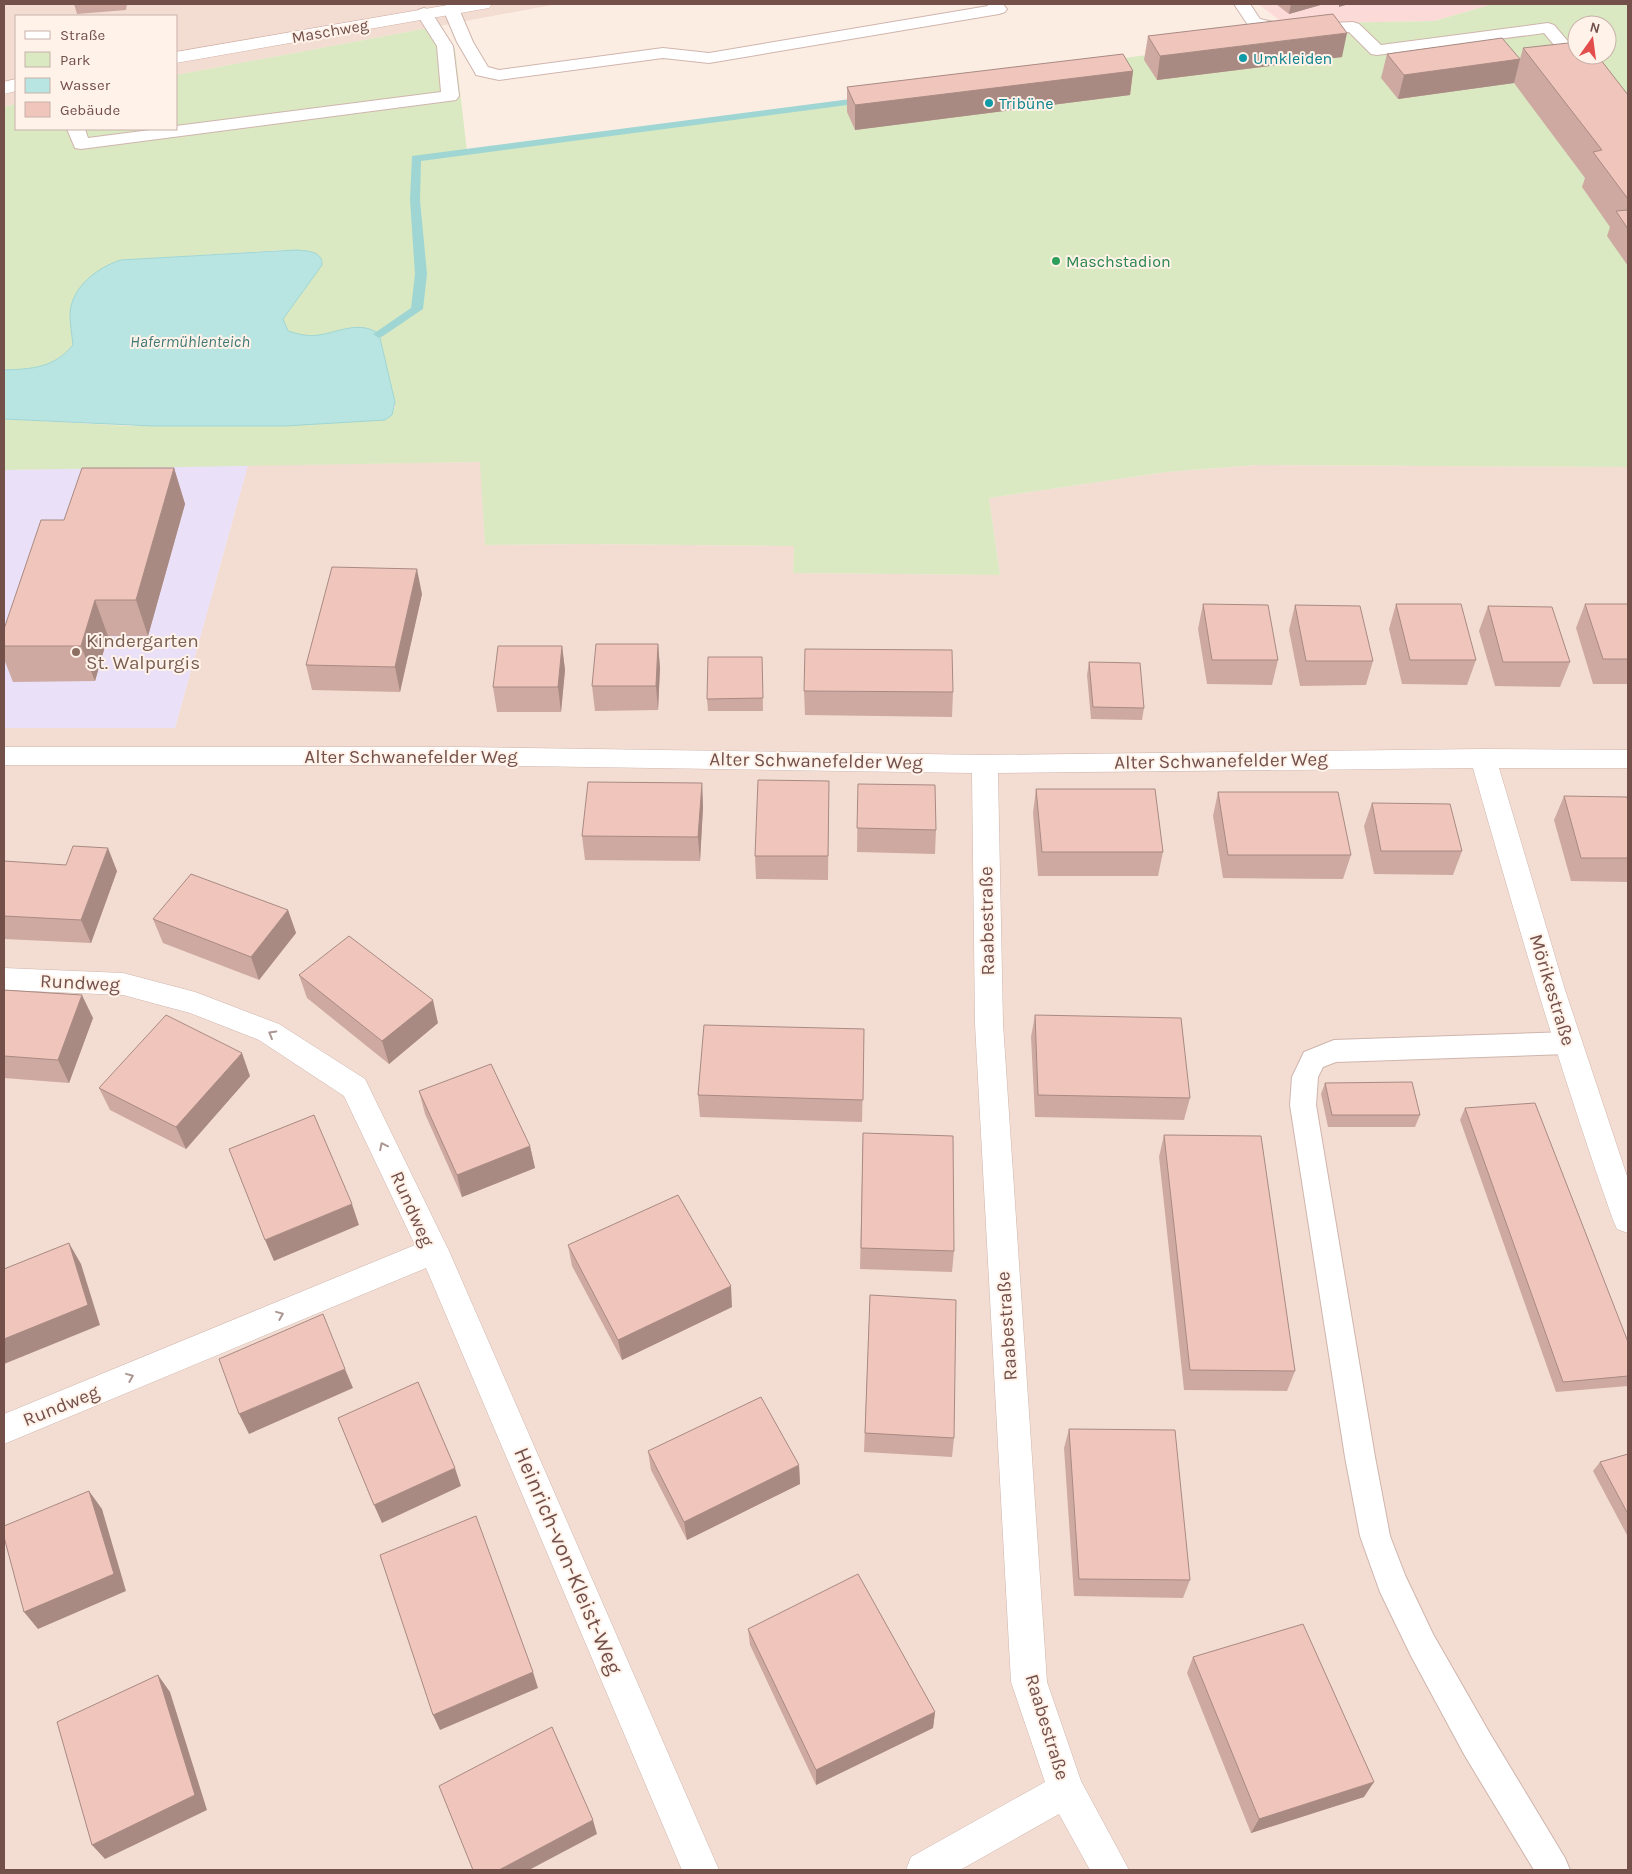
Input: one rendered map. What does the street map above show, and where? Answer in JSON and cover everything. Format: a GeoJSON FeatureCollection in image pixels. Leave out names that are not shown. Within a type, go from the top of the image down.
{"type":"FeatureCollection","features":[{"type":"Feature","properties":{"kind":"street","name":"Maschweg"},"geometry":{"type":"LineString","coordinates":[[178,58],[483,4]]}},
{"type":"Feature","properties":{"kind":"street","name":"Alter Schwanefelder Weg"},"geometry":{"type":"LineString","coordinates":[[4,756],[463,756],[984,764],[1483,758],[1628,759]]}},
{"type":"Feature","properties":{"kind":"street","name":"Mörikestraße"},"geometry":{"type":"LineString","coordinates":[[1483,758],[1567,1043],[1593,1124],[1628,1220]]}},
{"type":"Feature","properties":{"kind":"street","name":"Raabestraße"},"geometry":{"type":"LineString","coordinates":[[984,764],[989,1024],[1029,1682],[1066,1790],[1110,1870]]}},
{"type":"Feature","properties":{"kind":"street","name":"Rundweg"},"geometry":{"type":"LineString","coordinates":[[4,978],[123,984],[195,1003],[269,1032],[355,1088],[434,1251],[4,1429]]}},
{"type":"Feature","properties":{"kind":"street","name":"Heinrich-von-Kleist-Weg"},"geometry":{"type":"LineString","coordinates":[[434,1251],[701,1870]]}},
{"type":"Feature","properties":{"kind":"street"},"geometry":{"type":"LineString","coordinates":[[924,1870],[1066,1790]]}},
{"type":"Feature","properties":{"kind":"lane"},"geometry":{"type":"LineString","coordinates":[[451,9],[465,42],[482,71],[499,75],[663,53],[709,58],[999,10],[995,4]]}},
{"type":"Feature","properties":{"kind":"lane"},"geometry":{"type":"LineString","coordinates":[[1242,4],[1254,22],[1287,30],[1353,27],[1377,50],[1548,28],[1628,122]]}},
{"type":"Feature","properties":{"kind":"lane"},"geometry":{"type":"LineString","coordinates":[[76,130],[81,144],[450,96],[445,46],[424,14]]}},
{"type":"Feature","properties":{"kind":"lane"},"geometry":{"type":"LineString","coordinates":[[1553,1870],[1477,1744],[1422,1645],[1391,1581],[1375,1536],[1360,1457],[1303,1105],[1306,1077],[1313,1060],[1334,1052],[1567,1043]]}},
{"type":"Feature","properties":{"kind":"shaded area"},"geometry":{"type":"Polygon","coordinates":[[[4,4],[557,4],[178,75],[178,15],[15,15],[15,104],[4,107],[4,4]]]}},
{"type":"Feature","properties":{"kind":"shaded area"},"geometry":{"type":"Polygon","coordinates":[[[1258,4],[1493,4],[1434,21],[1321,23],[1287,26],[1258,4]]]}},
{"type":"Feature","properties":{"kind":"shaded area"},"geometry":{"type":"Polygon","coordinates":[[[481,462],[485,545],[794,546],[793,573],[1000,575],[989,498],[1167,472],[1255,465],[1628,467],[1628,1870],[4,1870],[4,728],[175,728],[248,465],[481,462]]]}},
{"type":"Feature","properties":{"kind":"shaded area"},"geometry":{"type":"Polygon","coordinates":[[[248,465],[175,728],[4,728],[4,470],[248,465]]]}},
{"type":"Feature","properties":{"kind":"green space"},"geometry":{"type":"Polygon","coordinates":[[[1493,4],[1628,4],[1628,467],[1255,465],[1167,472],[989,498],[1000,575],[793,573],[794,546],[485,545],[480,462],[4,470],[4,419],[130,426],[284,426],[395,408],[395,402],[379,334],[363,328],[349,328],[315,336],[288,331],[283,319],[322,265],[322,259],[283,250],[121,260],[109,265],[84,286],[74,301],[71,316],[73,345],[66,353],[42,366],[4,370],[4,107],[15,104],[15,130],[178,130],[178,75],[439,26],[455,49],[467,151],[1091,72],[1085,63],[1327,32],[1321,23],[1434,21],[1493,4]]]}},
{"type":"Feature","properties":{"kind":"water","name":"Hafermühlenteich"},"geometry":{"type":"Polygon","coordinates":[[[296,250],[317,254],[322,260],[322,265],[283,319],[288,331],[315,336],[357,327],[372,330],[379,334],[395,402],[392,415],[385,420],[284,426],[153,426],[4,419],[4,370],[42,366],[66,353],[73,345],[70,314],[75,295],[87,280],[103,268],[121,260],[296,250]]]}},
{"type":"Feature","properties":{"kind":"building"},"geometry":{"type":"Polygon","coordinates":[[[1333,14],[1347,33],[1160,56],[1148,36],[1333,14]]]}},
{"type":"Feature","properties":{"kind":"building"},"geometry":{"type":"Polygon","coordinates":[[[1502,38],[1520,59],[1404,75],[1387,54],[1502,38]]]}},
{"type":"Feature","properties":{"kind":"building"},"geometry":{"type":"Polygon","coordinates":[[[1567,43],[1567,65],[1605,65],[1628,95],[1628,199],[1593,152],[1602,150],[1523,48],[1567,43]]]}},
{"type":"Feature","properties":{"kind":"building"},"geometry":{"type":"Polygon","coordinates":[[[1123,54],[1133,71],[855,105],[847,87],[1123,54]]]}},
{"type":"Feature","properties":{"kind":"building"},"geometry":{"type":"Polygon","coordinates":[[[1628,210],[1628,229],[1616,211],[1628,210]]]}},
{"type":"Feature","properties":{"kind":"building"},"geometry":{"type":"Polygon","coordinates":[[[82,468],[174,468],[136,600],[95,600],[81,646],[4,646],[4,629],[41,520],[64,520],[82,468]]]}},
{"type":"Feature","properties":{"kind":"building"},"geometry":{"type":"Polygon","coordinates":[[[332,567],[417,569],[395,667],[306,665],[332,567]]]}},
{"type":"Feature","properties":{"kind":"building"},"geometry":{"type":"Polygon","coordinates":[[[1203,604],[1268,605],[1278,660],[1212,660],[1203,604]]]}},
{"type":"Feature","properties":{"kind":"building"},"geometry":{"type":"Polygon","coordinates":[[[1396,604],[1461,604],[1476,660],[1410,660],[1396,604]]]}},
{"type":"Feature","properties":{"kind":"building"},"geometry":{"type":"Polygon","coordinates":[[[1585,604],[1628,604],[1628,659],[1603,659],[1585,604]]]}},
{"type":"Feature","properties":{"kind":"building"},"geometry":{"type":"Polygon","coordinates":[[[1295,605],[1360,606],[1373,661],[1306,661],[1295,605]]]}},
{"type":"Feature","properties":{"kind":"building"},"geometry":{"type":"Polygon","coordinates":[[[1488,606],[1552,607],[1570,662],[1503,662],[1488,606]]]}},
{"type":"Feature","properties":{"kind":"building"},"geometry":{"type":"Polygon","coordinates":[[[596,644],[658,644],[656,686],[592,686],[596,644]]]}},
{"type":"Feature","properties":{"kind":"building"},"geometry":{"type":"Polygon","coordinates":[[[498,646],[562,646],[558,687],[493,687],[498,646]]]}},
{"type":"Feature","properties":{"kind":"building"},"geometry":{"type":"Polygon","coordinates":[[[805,649],[952,650],[953,692],[804,691],[805,649]]]}},
{"type":"Feature","properties":{"kind":"building"},"geometry":{"type":"Polygon","coordinates":[[[708,657],[762,657],[763,698],[707,699],[708,657]]]}},
{"type":"Feature","properties":{"kind":"building"},"geometry":{"type":"Polygon","coordinates":[[[1089,662],[1140,663],[1144,708],[1093,707],[1089,662]]]}},
{"type":"Feature","properties":{"kind":"building"},"geometry":{"type":"Polygon","coordinates":[[[758,780],[829,781],[828,856],[755,856],[758,780]]]}},
{"type":"Feature","properties":{"kind":"building"},"geometry":{"type":"Polygon","coordinates":[[[588,782],[702,783],[698,837],[582,836],[588,782]]]}},
{"type":"Feature","properties":{"kind":"building"},"geometry":{"type":"Polygon","coordinates":[[[858,784],[935,785],[936,830],[857,828],[858,784]]]}},
{"type":"Feature","properties":{"kind":"building"},"geometry":{"type":"Polygon","coordinates":[[[1036,789],[1155,789],[1163,852],[1042,852],[1036,789]]]}},
{"type":"Feature","properties":{"kind":"building"},"geometry":{"type":"Polygon","coordinates":[[[1218,792],[1338,792],[1351,855],[1228,855],[1218,792]]]}},
{"type":"Feature","properties":{"kind":"building"},"geometry":{"type":"Polygon","coordinates":[[[1564,796],[1627,797],[1628,858],[1581,858],[1564,796]]]}},
{"type":"Feature","properties":{"kind":"building"},"geometry":{"type":"Polygon","coordinates":[[[1372,803],[1450,804],[1462,851],[1381,851],[1372,803]]]}},
{"type":"Feature","properties":{"kind":"building"},"geometry":{"type":"Polygon","coordinates":[[[73,846],[108,848],[81,920],[4,916],[4,861],[66,865],[73,846]]]}},
{"type":"Feature","properties":{"kind":"building"},"geometry":{"type":"Polygon","coordinates":[[[191,874],[288,910],[251,957],[153,919],[191,874]]]}},
{"type":"Feature","properties":{"kind":"building"},"geometry":{"type":"Polygon","coordinates":[[[349,936],[433,1000],[382,1041],[299,975],[349,936]]]}},
{"type":"Feature","properties":{"kind":"building"},"geometry":{"type":"Polygon","coordinates":[[[4,990],[82,995],[58,1060],[4,1056],[4,990]]]}},
{"type":"Feature","properties":{"kind":"building"},"geometry":{"type":"Polygon","coordinates":[[[166,1015],[242,1053],[176,1127],[99,1088],[166,1015]]]}},
{"type":"Feature","properties":{"kind":"building"},"geometry":{"type":"Polygon","coordinates":[[[1035,1015],[1181,1018],[1190,1098],[1038,1095],[1035,1015]]]}},
{"type":"Feature","properties":{"kind":"building"},"geometry":{"type":"Polygon","coordinates":[[[704,1025],[864,1029],[863,1100],[698,1095],[704,1025]]]}},
{"type":"Feature","properties":{"kind":"building"},"geometry":{"type":"Polygon","coordinates":[[[491,1064],[530,1146],[457,1175],[419,1091],[491,1064]]]}},
{"type":"Feature","properties":{"kind":"building"},"geometry":{"type":"Polygon","coordinates":[[[1412,1082],[1420,1115],[1332,1115],[1325,1083],[1412,1082]]]}},
{"type":"Feature","properties":{"kind":"building"},"geometry":{"type":"Polygon","coordinates":[[[1535,1103],[1628,1342],[1628,1376],[1563,1382],[1465,1108],[1535,1103]]]}},
{"type":"Feature","properties":{"kind":"building"},"geometry":{"type":"Polygon","coordinates":[[[314,1115],[352,1204],[265,1240],[229,1149],[314,1115]]]}},
{"type":"Feature","properties":{"kind":"building"},"geometry":{"type":"Polygon","coordinates":[[[863,1133],[953,1136],[954,1251],[861,1248],[863,1133]]]}},
{"type":"Feature","properties":{"kind":"building"},"geometry":{"type":"Polygon","coordinates":[[[1164,1135],[1261,1136],[1295,1371],[1190,1370],[1164,1135]]]}},
{"type":"Feature","properties":{"kind":"building"},"geometry":{"type":"Polygon","coordinates":[[[678,1195],[731,1286],[618,1340],[568,1245],[678,1195]]]}},
{"type":"Feature","properties":{"kind":"building"},"geometry":{"type":"Polygon","coordinates":[[[69,1243],[88,1305],[4,1339],[4,1269],[69,1243]]]}},
{"type":"Feature","properties":{"kind":"building"},"geometry":{"type":"Polygon","coordinates":[[[870,1295],[956,1300],[954,1438],[865,1433],[870,1295]]]}},
{"type":"Feature","properties":{"kind":"building"},"geometry":{"type":"Polygon","coordinates":[[[323,1314],[345,1369],[239,1414],[219,1359],[323,1314]]]}},
{"type":"Feature","properties":{"kind":"building"},"geometry":{"type":"Polygon","coordinates":[[[418,1382],[455,1468],[374,1505],[338,1418],[418,1382]]]}},
{"type":"Feature","properties":{"kind":"building"},"geometry":{"type":"Polygon","coordinates":[[[761,1397],[799,1465],[684,1522],[648,1451],[761,1397]]]}},
{"type":"Feature","properties":{"kind":"building"},"geometry":{"type":"Polygon","coordinates":[[[1069,1429],[1175,1430],[1190,1580],[1079,1579],[1069,1429]]]}},
{"type":"Feature","properties":{"kind":"building"},"geometry":{"type":"Polygon","coordinates":[[[1628,1454],[1628,1514],[1600,1462],[1628,1454]]]}},
{"type":"Feature","properties":{"kind":"building"},"geometry":{"type":"Polygon","coordinates":[[[89,1491],[114,1574],[24,1612],[4,1537],[4,1526],[89,1491]]]}},
{"type":"Feature","properties":{"kind":"building"},"geometry":{"type":"Polygon","coordinates":[[[476,1516],[533,1672],[433,1715],[380,1555],[476,1516]]]}},
{"type":"Feature","properties":{"kind":"building"},"geometry":{"type":"Polygon","coordinates":[[[858,1574],[935,1712],[816,1770],[748,1629],[858,1574]]]}},
{"type":"Feature","properties":{"kind":"building"},"geometry":{"type":"Polygon","coordinates":[[[1303,1624],[1374,1782],[1259,1819],[1193,1657],[1303,1624]]]}},
{"type":"Feature","properties":{"kind":"building"},"geometry":{"type":"Polygon","coordinates":[[[158,1675],[195,1795],[92,1845],[57,1722],[158,1675]]]}},
{"type":"Feature","properties":{"kind":"building"},"geometry":{"type":"Polygon","coordinates":[[[552,1727],[593,1820],[499,1870],[473,1870],[439,1786],[552,1727]]]}},
{"type":"Feature","properties":{"kind":"waterway"},"geometry":{"type":"LineString","coordinates":[[379,334],[417,309],[421,274],[415,200],[416,158],[866,100]]}},
{"type":"Feature","properties":{"kind":"place","name":"Umkleiden"},"geometry":{"type":"Point","coordinates":[1243,58]}},
{"type":"Feature","properties":{"kind":"place","name":"Tribüne"},"geometry":{"type":"Point","coordinates":[989,103]}},
{"type":"Feature","properties":{"kind":"place","name":"Maschstadion"},"geometry":{"type":"Point","coordinates":[1056,261]}},
{"type":"Feature","properties":{"kind":"place","name":"Kindergarten St. Walpurgis"},"geometry":{"type":"Point","coordinates":[76,652]}}]}
